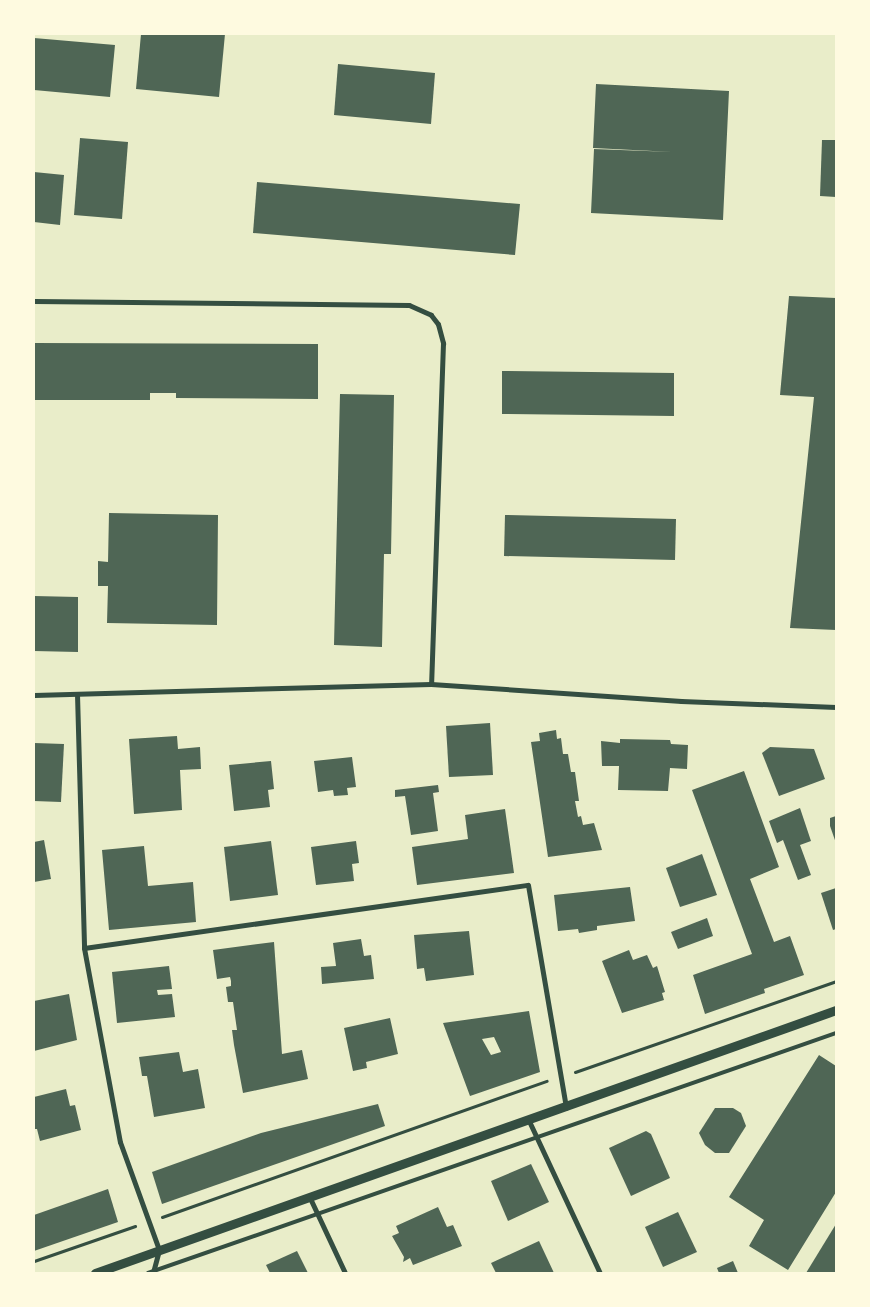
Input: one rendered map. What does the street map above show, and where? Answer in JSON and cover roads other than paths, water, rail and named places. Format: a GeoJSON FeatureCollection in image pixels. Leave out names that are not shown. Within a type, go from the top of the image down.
{"type":"FeatureCollection","features":[{"type":"Feature","properties":{"kind":"street"},"geometry":{"type":"LineString","coordinates":[[34,302],[409,305],[431,316],[438,324],[443,343],[431,684]]}},
{"type":"Feature","properties":{"kind":"street"},"geometry":{"type":"LineString","coordinates":[[34,695],[431,684],[836,707]]}},
{"type":"Feature","properties":{"kind":"street"},"geometry":{"type":"LineString","coordinates":[[77,694],[84,948],[120,1142],[158,1250],[151,1273]]}},
{"type":"Feature","properties":{"kind":"street"},"geometry":{"type":"LineString","coordinates":[[84,948],[528,885],[566,1108]]}},
{"type":"Feature","properties":{"kind":"street"},"geometry":{"type":"LineString","coordinates":[[96,1273],[309,1196],[529,1122],[836,1010]]}},
{"type":"Feature","properties":{"kind":"street"},"geometry":{"type":"LineString","coordinates":[[529,1122],[539,1139],[600,1273]]}},
{"type":"Feature","properties":{"kind":"street"},"geometry":{"type":"LineString","coordinates":[[309,1196],[345,1273]]}},
{"type":"Feature","properties":{"kind":"lane"},"geometry":{"type":"LineString","coordinates":[[151,1273],[317,1213],[539,1139],[836,1033]]}}]}
